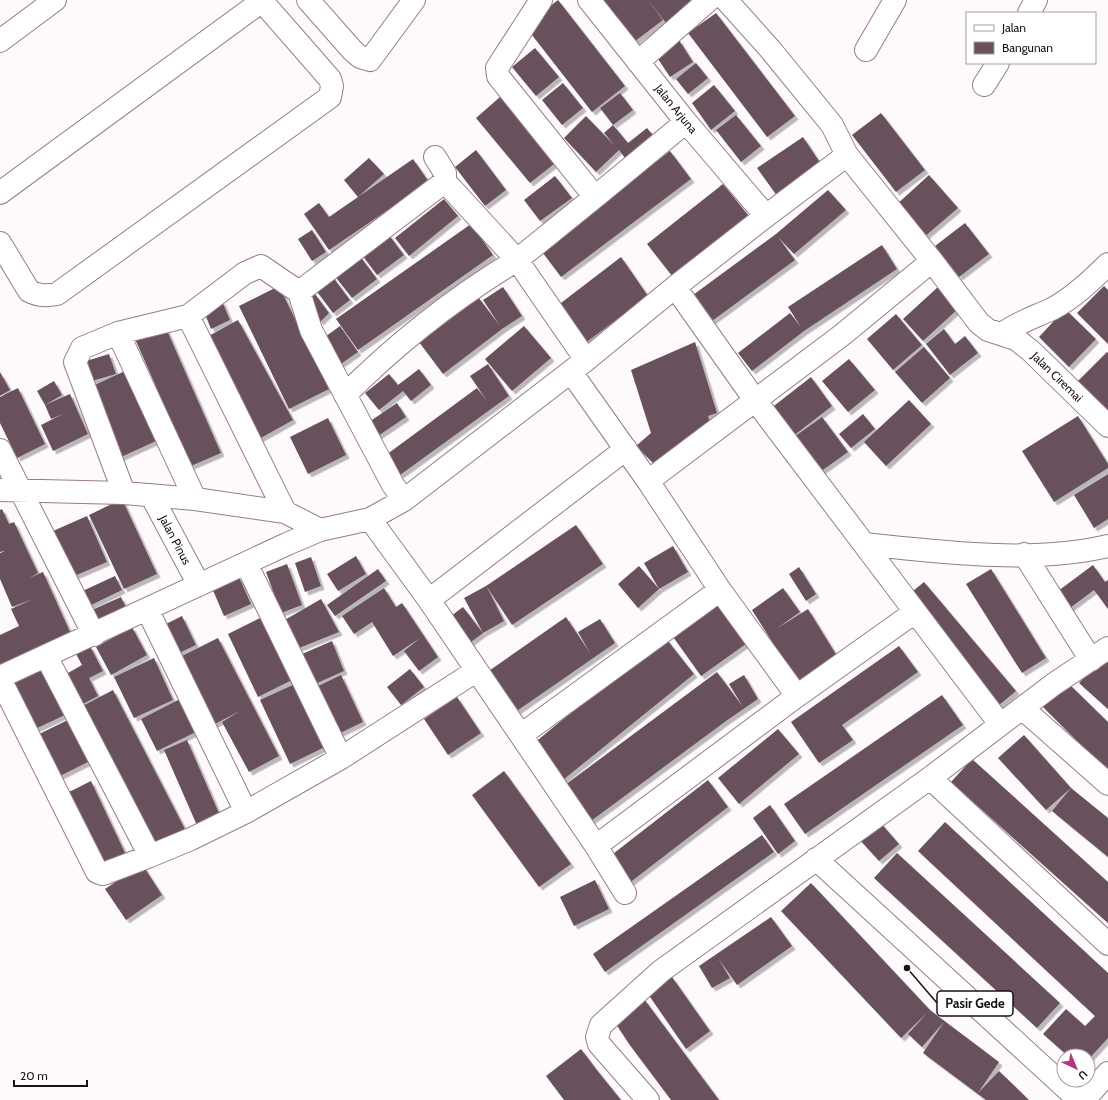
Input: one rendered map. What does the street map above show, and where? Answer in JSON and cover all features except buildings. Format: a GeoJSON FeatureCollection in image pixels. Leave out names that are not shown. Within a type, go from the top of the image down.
{"type":"FeatureCollection","features":[{"type":"Feature","properties":{"kind":"street"},"geometry":{"type":"LineString","coordinates":[[0,41],[55,0]]}},
{"type":"Feature","properties":{"kind":"street"},"geometry":{"type":"LineString","coordinates":[[308,0],[360,58],[370,60],[414,0]]}},
{"type":"Feature","properties":{"kind":"street"},"geometry":{"type":"LineString","coordinates":[[541,0],[497,68],[498,76],[501,82],[595,197]]}},
{"type":"Feature","properties":{"kind":"street","name":"Jalan Arjuna"},"geometry":{"type":"LineString","coordinates":[[589,0],[686,122],[766,216]]}},
{"type":"Feature","properties":{"kind":"street"},"geometry":{"type":"LineString","coordinates":[[638,62],[709,0]]}},
{"type":"Feature","properties":{"kind":"street","name":"Jalan Ciremai"},"geometry":{"type":"LineString","coordinates":[[726,0],[770,49],[832,125],[848,155],[979,322],[988,330],[1016,339],[1031,351],[1108,426]]}},
{"type":"Feature","properties":{"kind":"street"},"geometry":{"type":"LineString","coordinates":[[866,50],[895,0]]}},
{"type":"Feature","properties":{"kind":"street"},"geometry":{"type":"LineString","coordinates":[[1030,12],[1036,0]]}},
{"type":"Feature","properties":{"kind":"street"},"geometry":{"type":"LineString","coordinates":[[0,193],[261,1],[330,79],[332,86],[330,97],[57,294],[48,296],[37,295],[29,291],[0,243]]}},
{"type":"Feature","properties":{"kind":"street"},"geometry":{"type":"LineString","coordinates":[[984,85],[997,64]]}},
{"type":"Feature","properties":{"kind":"street"},"geometry":{"type":"LineString","coordinates":[[345,395],[368,371],[428,322],[480,282],[516,260],[686,122]]}},
{"type":"Feature","properties":{"kind":"street"},"geometry":{"type":"LineString","coordinates":[[476,671],[341,758],[246,812],[191,840],[103,874],[97,872],[0,678],[320,530],[370,519],[404,500],[579,366],[675,287],[766,216],[848,155]]}},
{"type":"Feature","properties":{"kind":"street"},"geometry":{"type":"LineString","coordinates":[[435,157],[445,172],[445,184]]}},
{"type":"Feature","properties":{"kind":"street"},"geometry":{"type":"LineString","coordinates":[[299,292],[440,183],[445,184],[516,260],[626,449],[720,590],[797,696]]}},
{"type":"Feature","properties":{"kind":"street"},"geometry":{"type":"LineString","coordinates":[[648,481],[842,335],[932,261]]}},
{"type":"Feature","properties":{"kind":"street"},"geometry":{"type":"LineString","coordinates":[[124,493],[75,362],[82,348],[118,333],[188,316],[245,272],[261,266],[299,292],[311,330],[393,484],[404,500]]}},
{"type":"Feature","properties":{"kind":"street"},"geometry":{"type":"LineString","coordinates":[[1002,334],[1015,324],[1051,309],[1070,298],[1105,273]]}},
{"type":"Feature","properties":{"kind":"street"},"geometry":{"type":"LineString","coordinates":[[675,287],[755,400],[1000,724]]}},
{"type":"Feature","properties":{"kind":"street"},"geometry":{"type":"LineString","coordinates":[[188,316],[285,512]]}},
{"type":"Feature","properties":{"kind":"street"},"geometry":{"type":"LineString","coordinates":[[118,333],[195,499]]}},
{"type":"Feature","properties":{"kind":"street"},"geometry":{"type":"LineString","coordinates":[[429,600],[626,449]]}},
{"type":"Feature","properties":{"kind":"street"},"geometry":{"type":"LineString","coordinates":[[0,450],[23,492],[94,635]]}},
{"type":"Feature","properties":{"kind":"street"},"geometry":{"type":"LineString","coordinates":[[0,490],[23,492],[124,493],[195,499],[285,512],[320,530]]}},
{"type":"Feature","properties":{"kind":"street","name":"Jalan Pinus"},"geometry":{"type":"LineString","coordinates":[[151,495],[199,585]]}},
{"type":"Feature","properties":{"kind":"street"},"geometry":{"type":"LineString","coordinates":[[370,519],[429,600],[596,846],[625,893]]}},
{"type":"Feature","properties":{"kind":"street"},"geometry":{"type":"LineString","coordinates":[[864,544],[946,553],[1024,554],[1064,553],[1108,546]]}},
{"type":"Feature","properties":{"kind":"street"},"geometry":{"type":"LineString","coordinates":[[648,1100],[600,1044],[597,1037],[601,1025],[661,971],[930,778],[1054,684],[1100,654],[1024,554]]}},
{"type":"Feature","properties":{"kind":"street"},"geometry":{"type":"LineString","coordinates":[[246,563],[341,758]]}},
{"type":"Feature","properties":{"kind":"street"},"geometry":{"type":"LineString","coordinates":[[521,735],[720,590]]}},
{"type":"Feature","properties":{"kind":"street"},"geometry":{"type":"LineString","coordinates":[[147,609],[246,812]]}},
{"type":"Feature","properties":{"kind":"street"},"geometry":{"type":"LineString","coordinates":[[596,846],[797,696],[915,612]]}},
{"type":"Feature","properties":{"kind":"street"},"geometry":{"type":"LineString","coordinates":[[46,656],[150,856]]}},
{"type":"Feature","properties":{"kind":"street"},"geometry":{"type":"LineString","coordinates":[[1022,708],[1108,784]]}},
{"type":"Feature","properties":{"kind":"street"},"geometry":{"type":"LineString","coordinates":[[930,778],[1108,944]]}},
{"type":"Feature","properties":{"kind":"street"},"geometry":{"type":"LineString","coordinates":[[816,859],[1080,1100]]}},
{"type":"Feature","properties":{"kind":"street"},"geometry":{"type":"LineString","coordinates":[[1084,1100],[1108,1073]]}},
{"type":"Feature","properties":{"kind":"place","name":"Pasir Gede"},"geometry":{"type":"Point","coordinates":[907,968]}}]}
